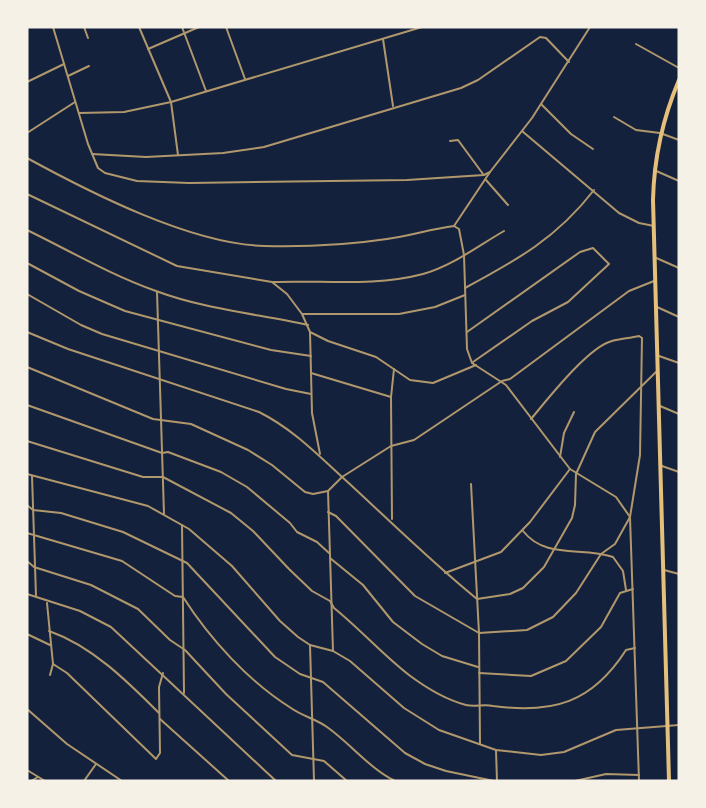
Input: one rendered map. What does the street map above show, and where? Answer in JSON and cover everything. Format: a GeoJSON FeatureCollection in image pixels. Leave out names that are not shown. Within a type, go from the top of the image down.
{"type":"FeatureCollection","features":[{"type":"Feature","properties":{"kind":"highway"},"geometry":{"type":"LineString","coordinates":[[669,781],[654,281],[654,170],[660,133],[679,80]]}},
{"type":"Feature","properties":{"kind":"street"},"geometry":{"type":"LineString","coordinates":[[53,27],[92,154],[98,168],[105,173],[137,181],[189,183],[357,181],[484,175],[490,172]]}},
{"type":"Feature","properties":{"kind":"street"},"geometry":{"type":"LineString","coordinates":[[84,27],[88,38]]}},
{"type":"Feature","properties":{"kind":"street"},"geometry":{"type":"LineString","coordinates":[[139,27],[171,102],[178,155]]}},
{"type":"Feature","properties":{"kind":"street"},"geometry":{"type":"LineString","coordinates":[[182,27],[206,91]]}},
{"type":"Feature","properties":{"kind":"street"},"geometry":{"type":"LineString","coordinates":[[148,49],[199,27]]}},
{"type":"Feature","properties":{"kind":"street"},"geometry":{"type":"LineString","coordinates":[[226,27],[245,79]]}},
{"type":"Feature","properties":{"kind":"street"},"geometry":{"type":"LineString","coordinates":[[79,113],[124,112],[171,102],[419,27]]}},
{"type":"Feature","properties":{"kind":"street"},"geometry":{"type":"LineString","coordinates":[[27,158],[116,203],[165,223],[227,240],[262,246],[378,240],[454,226],[490,172],[541,104],[590,27]]}},
{"type":"Feature","properties":{"kind":"street"},"geometry":{"type":"LineString","coordinates":[[92,154],[146,157],[223,153],[264,147],[365,118],[393,106],[461,88],[478,80],[540,37],[546,38],[569,62]]}},
{"type":"Feature","properties":{"kind":"street"},"geometry":{"type":"LineString","coordinates":[[383,39],[393,106]]}},
{"type":"Feature","properties":{"kind":"street"},"geometry":{"type":"LineString","coordinates":[[636,44],[679,68]]}},
{"type":"Feature","properties":{"kind":"street"},"geometry":{"type":"LineString","coordinates":[[27,82],[64,64]]}},
{"type":"Feature","properties":{"kind":"street"},"geometry":{"type":"LineString","coordinates":[[68,76],[89,66]]}},
{"type":"Feature","properties":{"kind":"street"},"geometry":{"type":"LineString","coordinates":[[27,133],[75,102]]}},
{"type":"Feature","properties":{"kind":"street"},"geometry":{"type":"LineString","coordinates":[[541,104],[571,134],[593,149]]}},
{"type":"Feature","properties":{"kind":"street"},"geometry":{"type":"LineString","coordinates":[[614,117],[636,130],[660,133],[679,140]]}},
{"type":"Feature","properties":{"kind":"street"},"geometry":{"type":"LineString","coordinates":[[522,131],[619,213],[639,223],[654,226]]}},
{"type":"Feature","properties":{"kind":"street"},"geometry":{"type":"LineString","coordinates":[[450,141],[458,141],[484,175]]}},
{"type":"Feature","properties":{"kind":"street"},"geometry":{"type":"LineString","coordinates":[[654,170],[679,181]]}},
{"type":"Feature","properties":{"kind":"street"},"geometry":{"type":"LineString","coordinates":[[486,180],[508,205]]}},
{"type":"Feature","properties":{"kind":"street"},"geometry":{"type":"LineString","coordinates":[[465,288],[527,254],[585,204],[594,190]]}},
{"type":"Feature","properties":{"kind":"street"},"geometry":{"type":"LineString","coordinates":[[27,194],[177,266],[272,282],[316,280],[331,283],[393,279],[423,274],[464,255],[504,231]]}},
{"type":"Feature","properties":{"kind":"street"},"geometry":{"type":"LineString","coordinates":[[454,226],[462,234],[467,349],[474,364],[502,381],[570,469],[616,497],[630,517]]}},
{"type":"Feature","properties":{"kind":"street"},"geometry":{"type":"LineString","coordinates":[[27,230],[112,273],[157,292],[192,302],[308,325]]}},
{"type":"Feature","properties":{"kind":"street"},"geometry":{"type":"LineString","coordinates":[[310,332],[328,341],[376,357],[410,381],[433,383],[474,364],[532,321],[568,302],[609,264],[593,248],[580,252],[467,332]]}},
{"type":"Feature","properties":{"kind":"street"},"geometry":{"type":"LineString","coordinates":[[654,257],[679,268]]}},
{"type":"Feature","properties":{"kind":"street"},"geometry":{"type":"LineString","coordinates":[[27,263],[90,297],[125,311],[290,355],[311,356]]}},
{"type":"Feature","properties":{"kind":"street"},"geometry":{"type":"LineString","coordinates":[[27,367],[90,396],[160,420],[191,424],[248,450],[272,465],[305,492],[313,494],[328,491],[342,477],[391,446],[414,440],[502,381],[510,379],[629,291],[654,281]]}},
{"type":"Feature","properties":{"kind":"street"},"geometry":{"type":"LineString","coordinates":[[272,282],[287,294],[303,314],[310,332],[314,433],[320,455]]}},
{"type":"Feature","properties":{"kind":"street"},"geometry":{"type":"LineString","coordinates":[[157,292],[164,514]]}},
{"type":"Feature","properties":{"kind":"street"},"geometry":{"type":"LineString","coordinates":[[27,294],[81,325],[286,389],[311,394]]}},
{"type":"Feature","properties":{"kind":"street"},"geometry":{"type":"LineString","coordinates":[[303,314],[399,314],[435,307],[465,295]]}},
{"type":"Feature","properties":{"kind":"street"},"geometry":{"type":"LineString","coordinates":[[656,306],[679,317]]}},
{"type":"Feature","properties":{"kind":"street"},"geometry":{"type":"LineString","coordinates":[[27,332],[160,380],[259,412],[281,423],[392,520],[445,573],[477,598],[510,594],[523,588],[544,567],[574,512],[576,474],[600,425],[657,371]]}},
{"type":"Feature","properties":{"kind":"street"},"geometry":{"type":"LineString","coordinates":[[531,419],[577,366],[611,342],[639,336],[642,338],[640,455],[630,517],[639,781]]}},
{"type":"Feature","properties":{"kind":"street"},"geometry":{"type":"LineString","coordinates":[[657,356],[679,363]]}},
{"type":"Feature","properties":{"kind":"street"},"geometry":{"type":"LineString","coordinates":[[392,520],[391,397],[394,369]]}},
{"type":"Feature","properties":{"kind":"street"},"geometry":{"type":"LineString","coordinates":[[311,373],[391,397]]}},
{"type":"Feature","properties":{"kind":"street"},"geometry":{"type":"LineString","coordinates":[[27,405],[162,453],[168,452],[205,465],[238,482],[290,523],[297,532],[317,542],[329,554],[332,561],[348,570],[363,585],[393,622],[442,656],[478,667]]}},
{"type":"Feature","properties":{"kind":"street"},"geometry":{"type":"LineString","coordinates":[[658,405],[679,414]]}},
{"type":"Feature","properties":{"kind":"street"},"geometry":{"type":"LineString","coordinates":[[560,458],[564,433],[574,412]]}},
{"type":"Feature","properties":{"kind":"street"},"geometry":{"type":"LineString","coordinates":[[27,441],[143,477],[163,477],[231,513],[253,531],[312,591],[330,600],[334,608],[410,676],[442,695],[466,705],[526,710],[561,705],[594,688],[617,664],[626,650],[635,648]]}},
{"type":"Feature","properties":{"kind":"street"},"geometry":{"type":"LineString","coordinates":[[660,464],[679,472]]}},
{"type":"Feature","properties":{"kind":"street"},"geometry":{"type":"LineString","coordinates":[[445,573],[501,552],[523,531],[570,469]]}},
{"type":"Feature","properties":{"kind":"street"},"geometry":{"type":"LineString","coordinates":[[27,474],[148,506],[182,525],[232,566],[280,621],[310,645],[333,651],[350,661],[419,719],[439,730],[496,750],[541,755],[584,744],[616,730],[678,726]]}},
{"type":"Feature","properties":{"kind":"street"},"geometry":{"type":"LineString","coordinates":[[32,476],[36,597]]}},
{"type":"Feature","properties":{"kind":"street"},"geometry":{"type":"LineString","coordinates":[[471,484],[476,562],[480,744]]}},
{"type":"Feature","properties":{"kind":"street"},"geometry":{"type":"LineString","coordinates":[[328,491],[333,651]]}},
{"type":"Feature","properties":{"kind":"street"},"geometry":{"type":"LineString","coordinates":[[27,506],[33,510],[61,513],[123,532],[187,563],[275,657],[300,674],[323,682],[405,753],[425,764],[495,781],[496,750]]}},
{"type":"Feature","properties":{"kind":"street"},"geometry":{"type":"LineString","coordinates":[[328,512],[336,516],[415,596],[478,633],[527,630],[553,617],[576,593],[601,554],[615,543],[630,517]]}},
{"type":"Feature","properties":{"kind":"street"},"geometry":{"type":"LineString","coordinates":[[182,525],[184,693]]}},
{"type":"Feature","properties":{"kind":"street"},"geometry":{"type":"LineString","coordinates":[[523,531],[537,545],[566,552],[613,557],[618,562],[626,590]]}},
{"type":"Feature","properties":{"kind":"street"},"geometry":{"type":"LineString","coordinates":[[27,533],[122,561],[175,596],[183,597],[250,678],[292,709],[329,728],[371,765],[395,781]]}},
{"type":"Feature","properties":{"kind":"street"},"geometry":{"type":"LineString","coordinates":[[27,561],[34,567],[90,585],[128,603],[170,640],[185,650],[284,748],[298,758],[324,761],[347,781]]}},
{"type":"Feature","properties":{"kind":"street"},"geometry":{"type":"LineString","coordinates":[[663,570],[679,574]]}},
{"type":"Feature","properties":{"kind":"street"},"geometry":{"type":"LineString","coordinates":[[479,673],[531,676],[566,661],[602,627],[616,598],[626,590],[633,589]]}},
{"type":"Feature","properties":{"kind":"street"},"geometry":{"type":"LineString","coordinates":[[27,594],[47,603],[80,611],[111,627],[163,673],[276,781]]}},
{"type":"Feature","properties":{"kind":"street"},"geometry":{"type":"LineString","coordinates":[[47,603],[53,664],[50,675]]}},
{"type":"Feature","properties":{"kind":"street"},"geometry":{"type":"LineString","coordinates":[[49,631],[70,640],[100,661],[159,713]]}},
{"type":"Feature","properties":{"kind":"street"},"geometry":{"type":"LineString","coordinates":[[27,634],[50,645]]}},
{"type":"Feature","properties":{"kind":"street"},"geometry":{"type":"LineString","coordinates":[[310,645],[314,781]]}},
{"type":"Feature","properties":{"kind":"street"},"geometry":{"type":"LineString","coordinates":[[53,664],[67,673],[156,759],[160,753],[159,687],[163,673]]}},
{"type":"Feature","properties":{"kind":"street"},"geometry":{"type":"LineString","coordinates":[[27,708],[60,738],[122,781]]}},
{"type":"Feature","properties":{"kind":"street"},"geometry":{"type":"LineString","coordinates":[[159,719],[229,781]]}},
{"type":"Feature","properties":{"kind":"street"},"geometry":{"type":"LineString","coordinates":[[84,781],[96,764]]}},
{"type":"Feature","properties":{"kind":"street"},"geometry":{"type":"LineString","coordinates":[[27,770],[45,781]]}},
{"type":"Feature","properties":{"kind":"street"},"geometry":{"type":"LineString","coordinates":[[574,781],[606,774],[639,775]]}},
{"type":"Feature","properties":{"kind":"street"},"geometry":{"type":"LineString","coordinates":[[31,781],[38,777]]}}]}
